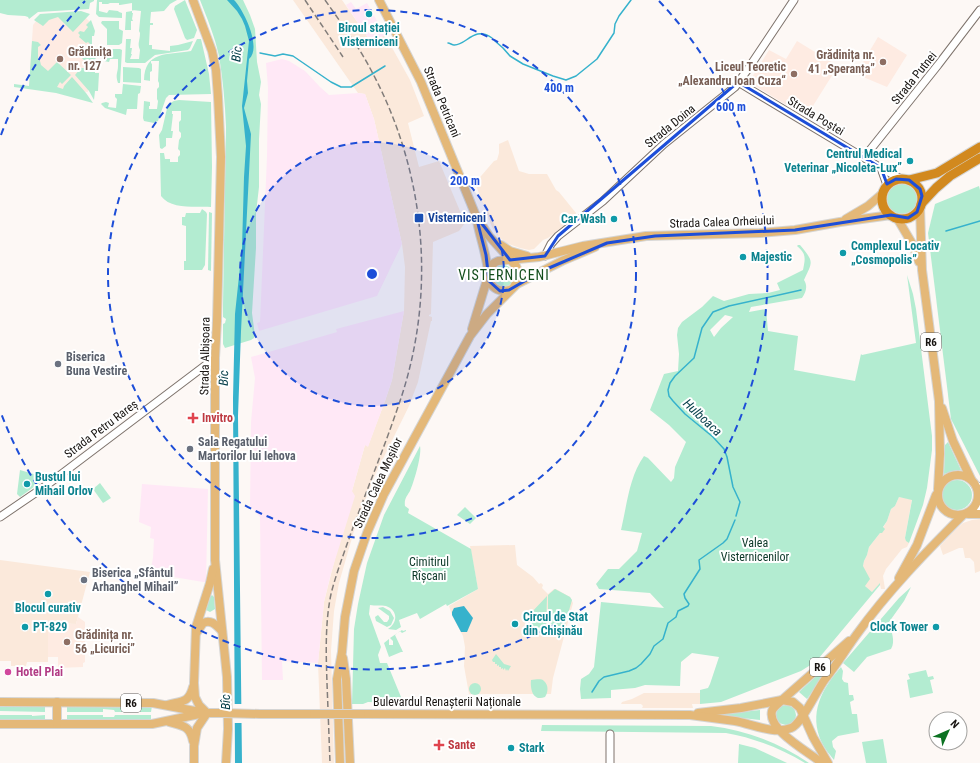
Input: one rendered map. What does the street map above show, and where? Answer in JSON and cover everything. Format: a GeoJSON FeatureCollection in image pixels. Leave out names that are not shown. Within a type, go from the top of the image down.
{"type":"FeatureCollection","features":[{"type":"Feature","properties":{"kind":"highway"},"geometry":{"type":"LineString","coordinates":[[882,194],[887,185],[891,182],[937,172],[980,147]]}},
{"type":"Feature","properties":{"kind":"highway"},"geometry":{"type":"LineString","coordinates":[[894,217],[902,218],[913,215],[936,188],[950,176],[980,158]]}},
{"type":"Feature","properties":{"kind":"highway","name":"R6"},"geometry":{"type":"LineString","coordinates":[[905,179],[915,184],[920,189],[922,196],[921,205]]}},
{"type":"Feature","properties":{"kind":"highway","name":"R6"},"geometry":{"type":"LineString","coordinates":[[882,194],[884,206],[894,217]]}},
{"type":"Feature","properties":{"kind":"main road","name":"Strada Albișoara"},"geometry":{"type":"LineString","coordinates":[[193,0],[212,51],[216,70],[218,97],[220,157],[215,358],[215,560],[227,677],[228,729],[226,763]]}},
{"type":"Feature","properties":{"kind":"main road","name":"Strada Petricani"},"geometry":{"type":"LineString","coordinates":[[379,0],[424,88],[476,216],[493,241],[510,260]]}},
{"type":"Feature","properties":{"kind":"main road","name":"Strada Doina"},"geometry":{"type":"LineString","coordinates":[[545,256],[551,244],[558,236],[603,201],[654,153],[738,82],[794,0]]}},
{"type":"Feature","properties":{"kind":"main road","name":"Strada Putnei"},"geometry":{"type":"LineString","coordinates":[[871,161],[869,156],[870,150],[980,10]]}},
{"type":"Feature","properties":{"kind":"main road","name":"Strada Poștei"},"geometry":{"type":"LineString","coordinates":[[738,82],[882,168],[905,179]]}},
{"type":"Feature","properties":{"kind":"main road"},"geometry":{"type":"LineString","coordinates":[[882,168],[887,185]]}},
{"type":"Feature","properties":{"kind":"main road","name":"Strada Calea Orheiului"},"geometry":{"type":"LineString","coordinates":[[840,222],[860,211],[882,194]]}},
{"type":"Feature","properties":{"kind":"main road","name":"R6"},"geometry":{"type":"LineString","coordinates":[[921,205],[922,270],[939,401],[938,502],[942,509],[948,514],[955,516],[965,515]]}},
{"type":"Feature","properties":{"kind":"main road","name":"Strada Petricani"},"geometry":{"type":"LineString","coordinates":[[476,216],[479,234],[486,256],[488,274]]}},
{"type":"Feature","properties":{"kind":"main road","name":"Strada Calea Orheiului"},"geometry":{"type":"LineString","coordinates":[[510,260],[545,256],[583,246],[655,236],[760,233],[795,230],[840,222],[894,217]]}},
{"type":"Feature","properties":{"kind":"main road","name":"R6"},"geometry":{"type":"LineString","coordinates":[[894,217],[913,245],[922,270]]}},
{"type":"Feature","properties":{"kind":"main road"},"geometry":{"type":"LineString","coordinates":[[493,241],[510,251],[532,257]]}},
{"type":"Feature","properties":{"kind":"main road","name":"Strada Calea Orheiului"},"geometry":{"type":"LineString","coordinates":[[470,336],[487,314],[512,288],[562,261],[606,243]]}},
{"type":"Feature","properties":{"kind":"main road"},"geometry":{"type":"LineString","coordinates":[[470,336],[488,274],[494,263],[498,261],[510,260],[516,266],[519,274],[518,279],[512,288],[505,291],[496,289],[489,281],[488,274]]}},
{"type":"Feature","properties":{"kind":"main road","name":"Strada Calea Moșilor"},"geometry":{"type":"LineString","coordinates":[[340,763],[337,679],[342,652],[345,617],[354,571],[384,494],[413,438],[470,336]]}},
{"type":"Feature","properties":{"kind":"main road","name":"Strada Petru Rareș"},"geometry":{"type":"LineString","coordinates":[[0,517],[47,485],[215,358]]}},
{"type":"Feature","properties":{"kind":"main road","name":"R6"},"geometry":{"type":"LineString","coordinates":[[939,401],[953,441],[976,485]]}},
{"type":"Feature","properties":{"kind":"main road"},"geometry":{"type":"LineString","coordinates":[[893,589],[918,545],[937,492],[946,479],[952,476],[965,476],[976,485],[978,497],[974,506],[965,515]]}},
{"type":"Feature","properties":{"kind":"main road"},"geometry":{"type":"LineString","coordinates":[[965,515],[980,508]]}},
{"type":"Feature","properties":{"kind":"main road"},"geometry":{"type":"LineString","coordinates":[[965,515],[980,514]]}},
{"type":"Feature","properties":{"kind":"main road","name":"R6"},"geometry":{"type":"LineString","coordinates":[[857,634],[774,707],[772,719],[778,730],[793,727],[798,722],[822,682],[857,634],[893,589],[933,545],[965,515]]}},
{"type":"Feature","properties":{"kind":"main road"},"geometry":{"type":"LineString","coordinates":[[166,706],[187,699],[192,694],[197,623],[210,583],[215,560]]}},
{"type":"Feature","properties":{"kind":"main road"},"geometry":{"type":"LineString","coordinates":[[196,633],[201,625],[208,622],[214,624],[222,631]]}},
{"type":"Feature","properties":{"kind":"main road","name":"Strada Calea Moșilor"},"geometry":{"type":"LineString","coordinates":[[342,652],[346,679],[350,763]]}},
{"type":"Feature","properties":{"kind":"main road"},"geometry":{"type":"LineString","coordinates":[[194,682],[197,700],[206,713],[197,726],[194,746],[194,763]]}},
{"type":"Feature","properties":{"kind":"main road"},"geometry":{"type":"LineString","coordinates":[[782,700],[790,700],[800,708],[813,737],[828,763]]}},
{"type":"Feature","properties":{"kind":"main road","name":"Bulevardul Renașterii Naționale"},"geometry":{"type":"LineString","coordinates":[[690,715],[741,708],[782,700]]}},
{"type":"Feature","properties":{"kind":"main road","name":"R6"},"geometry":{"type":"LineString","coordinates":[[0,702],[153,703],[206,713]]}},
{"type":"Feature","properties":{"kind":"main road"},"geometry":{"type":"LineString","coordinates":[[57,702],[57,724]]}},
{"type":"Feature","properties":{"kind":"main road","name":"R6"},"geometry":{"type":"LineString","coordinates":[[0,724],[152,724],[206,713]]}},
{"type":"Feature","properties":{"kind":"main road","name":"Bulevardul Renașterii Naționale"},"geometry":{"type":"LineString","coordinates":[[206,713],[690,715],[736,721],[778,730]]}},
{"type":"Feature","properties":{"kind":"main road"},"geometry":{"type":"LineString","coordinates":[[166,721],[188,728],[192,734],[194,746]]}},
{"type":"Feature","properties":{"kind":"main road"},"geometry":{"type":"LineString","coordinates":[[778,730],[822,763]]}},
{"type":"Feature","properties":{"kind":"main road"},"geometry":{"type":"LineString","coordinates":[[610,734],[610,763]]}},
{"type":"Feature","properties":{"kind":"highlighted area"},"geometry":{"type":"Polygon","coordinates":[[[738,82],[881,168],[887,184],[896,179],[909,180],[920,189],[922,196],[917,212],[908,218],[891,215],[795,230],[655,236],[607,243],[542,271],[509,290],[500,291],[489,281],[486,255],[476,216],[510,260],[545,256],[558,236],[738,82]]]}},
{"type":"Feature","properties":{"kind":"shaded area"},"geometry":{"type":"Polygon","coordinates":[[[293,0],[342,0],[371,42],[385,35],[410,80],[424,116],[408,123],[419,167],[439,161],[465,223],[459,231],[433,242],[431,314],[429,315],[432,317],[432,321],[418,382],[409,406],[374,477],[356,524],[339,583],[334,611],[331,651],[334,763],[322,763],[318,663],[324,602],[365,445],[368,446],[392,380],[404,311],[405,267],[402,244],[374,119],[365,94],[358,93],[293,0]]]}},
{"type":"Feature","properties":{"kind":"shaded area"},"geometry":{"type":"Polygon","coordinates":[[[351,2],[356,9],[367,3],[385,35],[371,42],[346,5],[351,2]]]}},
{"type":"Feature","properties":{"kind":"shaded area","name":"Grădinița nr. 127"},"geometry":{"type":"Polygon","coordinates":[[[81,13],[92,24],[88,92],[29,86],[33,25],[41,15],[81,13]]]}},
{"type":"Feature","properties":{"kind":"shaded area","name":"Grădinița nr. 41 „Speranța”"},"geometry":{"type":"Polygon","coordinates":[[[878,37],[907,55],[887,87],[856,74],[878,37]]]}},
{"type":"Feature","properties":{"kind":"shaded area","name":"Liceul Teoretic „Alexandru Ioan Cuza“"},"geometry":{"type":"Polygon","coordinates":[[[797,41],[838,66],[806,117],[749,82],[769,50],[786,59],[797,41]]]}},
{"type":"Feature","properties":{"kind":"shaded area"},"geometry":{"type":"Polygon","coordinates":[[[282,59],[289,61],[305,71],[329,95],[365,94],[374,119],[402,244],[377,296],[259,331],[257,323],[260,322],[267,156],[268,87],[266,63],[282,59]]]}},
{"type":"Feature","properties":{"kind":"shaded area"},"geometry":{"type":"Polygon","coordinates":[[[508,140],[519,171],[529,174],[547,174],[556,190],[576,213],[575,217],[548,238],[543,240],[534,249],[529,250],[520,248],[506,243],[499,237],[492,227],[475,183],[494,161],[497,160],[499,144],[508,140]]]}},
{"type":"Feature","properties":{"kind":"shaded area"},"geometry":{"type":"Polygon","coordinates":[[[404,311],[392,380],[368,447],[365,445],[352,491],[355,496],[331,573],[324,602],[318,663],[282,661],[283,680],[262,680],[260,517],[250,506],[251,422],[255,378],[251,357],[337,332],[336,329],[404,311]]]}},
{"type":"Feature","properties":{"kind":"shaded area"},"geometry":{"type":"Polygon","coordinates":[[[142,484],[208,489],[206,582],[150,573],[153,558],[154,539],[150,538],[151,527],[139,522],[142,484]]]}},
{"type":"Feature","properties":{"kind":"shaded area"},"geometry":{"type":"Polygon","coordinates":[[[899,497],[912,499],[905,538],[909,543],[907,547],[902,549],[886,569],[883,576],[885,589],[881,589],[880,584],[872,592],[865,586],[864,561],[869,547],[880,533],[887,521],[891,509],[895,506],[899,497]]]}},
{"type":"Feature","properties":{"kind":"shaded area"},"geometry":{"type":"Polygon","coordinates":[[[980,519],[980,571],[975,573],[974,562],[970,558],[965,558],[963,548],[959,548],[943,555],[940,546],[963,523],[980,519]]]}},
{"type":"Feature","properties":{"kind":"shaded area","name":"Circul de Stat din Chișinău"},"geometry":{"type":"Polygon","coordinates":[[[515,545],[517,565],[533,577],[539,584],[541,583],[543,585],[542,588],[548,594],[556,589],[570,597],[573,603],[553,678],[551,694],[469,694],[464,666],[465,647],[463,636],[449,606],[478,589],[470,546],[515,545]]]}},
{"type":"Feature","properties":{"kind":"shaded area"},"geometry":{"type":"Polygon","coordinates":[[[0,560],[90,572],[76,624],[52,623],[52,628],[48,628],[48,662],[27,662],[26,666],[11,666],[11,661],[0,661],[0,560]]]}},
{"type":"Feature","properties":{"kind":"shaded area","name":"Grădinița nr. 56 „Licurici”"},"geometry":{"type":"Polygon","coordinates":[[[78,617],[85,622],[85,662],[83,663],[83,667],[58,668],[58,657],[48,657],[48,628],[52,628],[52,623],[76,624],[78,617]]]}},
{"type":"Feature","properties":{"kind":"shaded area"},"geometry":{"type":"Polygon","coordinates":[[[644,693],[700,693],[700,704],[692,704],[693,708],[642,708],[643,706],[641,704],[621,704],[622,702],[644,693]]]}},
{"type":"Feature","properties":{"kind":"green space"},"geometry":{"type":"Polygon","coordinates":[[[0,0],[94,1],[90,3],[89,9],[38,12],[29,19],[25,16],[0,13],[0,0]]]}},
{"type":"Feature","properties":{"kind":"green space"},"geometry":{"type":"Polygon","coordinates":[[[97,0],[177,0],[170,4],[164,11],[151,12],[150,23],[153,23],[153,25],[150,25],[149,45],[152,45],[152,49],[170,51],[170,46],[193,41],[190,48],[188,50],[155,55],[145,63],[125,62],[126,39],[131,39],[130,48],[132,48],[132,54],[130,59],[139,59],[141,11],[132,10],[132,3],[119,5],[119,3],[102,4],[102,2],[99,2],[99,11],[107,13],[109,10],[118,11],[122,13],[122,18],[99,17],[96,14],[97,0]]]}},
{"type":"Feature","properties":{"kind":"green space"},"geometry":{"type":"Polygon","coordinates":[[[185,0],[197,30],[194,38],[187,40],[174,9],[175,6],[185,0]]]}},
{"type":"Feature","properties":{"kind":"green space"},"geometry":{"type":"Polygon","coordinates":[[[200,0],[243,0],[255,29],[257,62],[261,82],[259,95],[261,104],[259,187],[256,213],[256,248],[252,313],[255,336],[251,340],[225,348],[223,344],[223,324],[225,323],[226,319],[223,317],[223,305],[225,109],[219,56],[200,0]]]}},
{"type":"Feature","properties":{"kind":"green space"},"geometry":{"type":"Polygon","coordinates":[[[81,11],[90,14],[73,32],[58,17],[49,20],[43,26],[34,20],[40,14],[81,11]]]}},
{"type":"Feature","properties":{"kind":"green space"},"geometry":{"type":"Polygon","coordinates":[[[132,11],[133,21],[131,21],[131,30],[125,30],[126,12],[132,11]]]}},
{"type":"Feature","properties":{"kind":"green space"},"geometry":{"type":"Polygon","coordinates":[[[91,20],[95,31],[94,36],[92,36],[92,47],[100,47],[101,45],[100,48],[96,48],[95,73],[99,73],[98,91],[95,91],[94,100],[89,91],[75,75],[81,68],[88,68],[88,64],[79,55],[90,44],[88,42],[86,43],[79,37],[80,35],[78,33],[80,31],[84,32],[88,27],[86,25],[91,20]]]}},
{"type":"Feature","properties":{"kind":"green space"},"geometry":{"type":"Polygon","coordinates":[[[102,21],[119,21],[119,29],[123,31],[122,43],[119,45],[107,45],[107,29],[101,23],[102,21]]]}},
{"type":"Feature","properties":{"kind":"green space"},"geometry":{"type":"Polygon","coordinates":[[[197,39],[201,39],[209,74],[211,94],[169,95],[166,98],[158,121],[154,123],[144,121],[144,101],[150,102],[149,109],[157,109],[157,89],[159,87],[159,61],[151,61],[153,59],[165,54],[191,51],[197,39]]]}},
{"type":"Feature","properties":{"kind":"green space"},"geometry":{"type":"Polygon","coordinates":[[[32,41],[38,42],[41,45],[38,47],[38,60],[40,61],[41,65],[48,71],[57,62],[71,75],[62,84],[60,82],[57,87],[63,89],[72,77],[93,103],[56,93],[14,87],[14,84],[29,86],[32,41]]]}},
{"type":"Feature","properties":{"kind":"green space"},"geometry":{"type":"Polygon","coordinates":[[[105,49],[122,50],[120,83],[118,83],[117,78],[118,59],[110,59],[109,62],[104,61],[105,49]]]}},
{"type":"Feature","properties":{"kind":"green space"},"geometry":{"type":"Polygon","coordinates":[[[151,61],[152,71],[150,72],[150,81],[144,80],[145,71],[151,61]]]}},
{"type":"Feature","properties":{"kind":"green space"},"geometry":{"type":"Polygon","coordinates":[[[123,67],[141,69],[141,83],[123,82],[123,67]]]}},
{"type":"Feature","properties":{"kind":"green space"},"geometry":{"type":"Polygon","coordinates":[[[123,84],[141,86],[140,93],[138,94],[137,109],[127,109],[126,115],[105,108],[101,104],[106,102],[109,103],[108,107],[116,108],[117,99],[115,94],[122,94],[123,84]]]}},
{"type":"Feature","properties":{"kind":"green space"},"geometry":{"type":"Polygon","coordinates":[[[179,100],[211,102],[211,207],[177,205],[165,200],[161,196],[160,153],[164,153],[165,159],[170,159],[170,162],[178,162],[178,157],[180,155],[180,151],[178,149],[179,140],[181,137],[179,122],[181,120],[181,111],[172,111],[172,138],[166,138],[166,146],[162,149],[160,148],[159,135],[162,130],[168,104],[179,100]]]}},
{"type":"Feature","properties":{"kind":"green space"},"geometry":{"type":"Polygon","coordinates":[[[902,184],[913,188],[917,199],[913,210],[902,214],[891,210],[887,199],[891,188],[902,184]]]}},
{"type":"Feature","properties":{"kind":"green space"},"geometry":{"type":"Polygon","coordinates":[[[979,186],[980,476],[951,419],[928,233],[935,204],[979,186]]]}},
{"type":"Feature","properties":{"kind":"green space"},"geometry":{"type":"Polygon","coordinates":[[[202,209],[207,214],[205,265],[202,270],[184,270],[184,261],[186,261],[186,226],[182,225],[182,217],[185,217],[186,213],[200,213],[202,209]]]}},
{"type":"Feature","properties":{"kind":"green space"},"geometry":{"type":"Polygon","coordinates":[[[209,212],[212,213],[211,271],[208,270],[209,212]]]}},
{"type":"Feature","properties":{"kind":"green space","name":"Valea Visternicenilor"},"geometry":{"type":"Polygon","coordinates":[[[800,245],[808,255],[811,262],[804,280],[806,284],[805,294],[802,298],[751,307],[749,312],[766,309],[768,331],[798,336],[794,370],[855,381],[861,354],[916,343],[907,275],[916,309],[932,436],[932,450],[927,488],[923,505],[909,543],[905,538],[912,500],[899,497],[895,506],[891,509],[887,521],[883,527],[885,529],[869,547],[864,561],[863,566],[870,579],[865,586],[872,592],[880,583],[880,585],[819,658],[801,671],[721,702],[700,704],[700,690],[708,688],[719,657],[692,653],[681,662],[680,686],[645,685],[635,688],[611,690],[611,698],[581,699],[581,679],[589,674],[594,667],[601,602],[664,608],[650,593],[599,589],[596,584],[608,569],[619,569],[637,551],[642,533],[621,530],[632,482],[644,456],[648,458],[671,482],[674,478],[675,467],[686,442],[669,425],[650,410],[664,374],[678,371],[678,328],[682,322],[702,307],[713,296],[724,301],[749,294],[768,293],[780,290],[777,283],[803,270],[804,254],[797,246],[800,245]],[[725,315],[710,330],[714,337],[721,328],[733,317],[725,315]]]}},
{"type":"Feature","properties":{"kind":"green space"},"geometry":{"type":"Polygon","coordinates":[[[503,265],[511,268],[514,276],[511,284],[503,287],[495,284],[492,276],[495,268],[503,265]]]}},
{"type":"Feature","properties":{"kind":"green space"},"geometry":{"type":"Polygon","coordinates":[[[948,442],[961,470],[944,474],[945,445],[948,442]]]}},
{"type":"Feature","properties":{"kind":"green space","name":"Cimitirul Rîșcani"},"geometry":{"type":"Polygon","coordinates":[[[420,446],[420,456],[417,468],[412,487],[405,499],[405,506],[409,509],[408,513],[471,549],[478,589],[447,606],[446,604],[420,619],[417,613],[399,620],[401,627],[396,630],[388,629],[395,620],[395,613],[393,610],[386,606],[370,605],[369,614],[381,647],[378,655],[380,663],[387,663],[401,697],[407,700],[422,701],[422,703],[368,702],[363,704],[352,704],[354,629],[367,563],[384,515],[420,446]]]}},
{"type":"Feature","properties":{"kind":"green space"},"geometry":{"type":"Polygon","coordinates":[[[20,470],[37,475],[42,481],[20,497],[17,494],[20,470]]]}},
{"type":"Feature","properties":{"kind":"green space"},"geometry":{"type":"Polygon","coordinates":[[[957,480],[968,484],[972,495],[968,506],[957,510],[946,506],[942,495],[946,484],[957,480]]]}},
{"type":"Feature","properties":{"kind":"green space"},"geometry":{"type":"Polygon","coordinates":[[[100,483],[111,498],[103,503],[93,489],[100,483]]]}},
{"type":"Feature","properties":{"kind":"green space"},"geometry":{"type":"Polygon","coordinates":[[[465,507],[476,518],[470,524],[457,515],[465,507]]]}},
{"type":"Feature","properties":{"kind":"green space"},"geometry":{"type":"Polygon","coordinates":[[[911,587],[904,601],[889,622],[893,639],[891,649],[867,657],[854,672],[843,663],[899,598],[911,587]]]}},
{"type":"Feature","properties":{"kind":"green space"},"geometry":{"type":"Polygon","coordinates":[[[555,589],[570,597],[572,600],[564,628],[554,636],[548,625],[548,595],[555,589]]]}},
{"type":"Feature","properties":{"kind":"green space"},"geometry":{"type":"Polygon","coordinates":[[[212,595],[214,597],[215,609],[210,612],[206,610],[212,595]]]}},
{"type":"Feature","properties":{"kind":"green space"},"geometry":{"type":"Polygon","coordinates":[[[547,596],[546,632],[544,629],[536,627],[535,634],[532,634],[529,623],[526,622],[526,618],[529,618],[530,614],[547,596]]]}},
{"type":"Feature","properties":{"kind":"green space"},"geometry":{"type":"Polygon","coordinates":[[[383,607],[390,611],[394,618],[391,625],[387,627],[376,621],[375,617],[378,615],[384,622],[387,622],[389,616],[378,608],[383,607]]]}},
{"type":"Feature","properties":{"kind":"green space"},"geometry":{"type":"Polygon","coordinates":[[[398,633],[395,635],[403,652],[389,657],[384,643],[389,639],[389,645],[393,645],[393,641],[390,638],[398,633]]]}},
{"type":"Feature","properties":{"kind":"green space"},"geometry":{"type":"Polygon","coordinates":[[[496,654],[504,664],[511,666],[508,671],[507,669],[506,671],[505,668],[503,670],[503,668],[501,669],[499,665],[497,666],[495,662],[493,662],[492,660],[496,654]]]}},
{"type":"Feature","properties":{"kind":"green space"},"geometry":{"type":"Polygon","coordinates":[[[835,659],[807,699],[799,692],[835,659]]]}},
{"type":"Feature","properties":{"kind":"green space"},"geometry":{"type":"Polygon","coordinates":[[[841,667],[843,671],[842,679],[844,682],[848,683],[849,695],[853,695],[854,700],[850,702],[852,714],[857,714],[859,732],[838,736],[832,741],[833,747],[836,751],[834,760],[822,743],[816,722],[819,702],[823,693],[834,675],[841,667]]]}},
{"type":"Feature","properties":{"kind":"green space"},"geometry":{"type":"Polygon","coordinates":[[[926,670],[928,677],[933,676],[934,679],[930,680],[933,693],[910,698],[907,680],[910,679],[908,674],[926,670]]]}},
{"type":"Feature","properties":{"kind":"green space"},"geometry":{"type":"Polygon","coordinates":[[[531,680],[543,680],[546,683],[548,689],[545,697],[538,698],[533,694],[531,680]]]}},
{"type":"Feature","properties":{"kind":"green space"},"geometry":{"type":"Polygon","coordinates":[[[475,683],[479,685],[481,689],[479,693],[475,695],[471,693],[469,689],[471,685],[475,683]]]}},
{"type":"Feature","properties":{"kind":"green space"},"geometry":{"type":"Polygon","coordinates":[[[786,705],[793,708],[796,715],[793,722],[786,725],[779,722],[776,715],[779,708],[786,705]]]}},
{"type":"Feature","properties":{"kind":"green space"},"geometry":{"type":"Polygon","coordinates":[[[0,706],[45,706],[45,712],[0,711],[0,706]]]}},
{"type":"Feature","properties":{"kind":"green space"},"geometry":{"type":"Polygon","coordinates":[[[67,706],[152,706],[151,712],[115,712],[114,710],[103,709],[103,712],[67,712],[67,706]]]}},
{"type":"Feature","properties":{"kind":"green space"},"geometry":{"type":"Polygon","coordinates":[[[760,710],[760,720],[715,715],[760,710]]]}},
{"type":"Feature","properties":{"kind":"green space"},"geometry":{"type":"Polygon","coordinates":[[[0,715],[45,715],[45,721],[0,721],[0,715]]]}},
{"type":"Feature","properties":{"kind":"green space"},"geometry":{"type":"Polygon","coordinates":[[[67,715],[103,715],[103,717],[114,717],[115,715],[151,715],[151,721],[67,721],[67,715]]]}},
{"type":"Feature","properties":{"kind":"green space"},"geometry":{"type":"Polygon","coordinates":[[[542,725],[711,726],[762,738],[786,749],[809,763],[805,763],[787,753],[757,741],[726,733],[541,731],[542,725]]]}},
{"type":"Feature","properties":{"kind":"green space"},"geometry":{"type":"Polygon","coordinates":[[[883,739],[887,763],[866,763],[862,742],[883,739]]]}},
{"type":"Feature","properties":{"kind":"green space"},"geometry":{"type":"Polygon","coordinates":[[[739,744],[755,748],[787,763],[738,763],[739,744]]]}},
{"type":"Feature","properties":{"kind":"water"},"geometry":{"type":"Polygon","coordinates":[[[227,0],[234,0],[247,20],[253,38],[254,47],[249,59],[247,81],[248,93],[244,108],[251,134],[238,416],[242,763],[235,763],[233,398],[235,314],[242,248],[246,146],[242,106],[249,41],[242,19],[227,0]]]}},
{"type":"Feature","properties":{"kind":"water"},"geometry":{"type":"Polygon","coordinates":[[[464,606],[473,618],[467,632],[461,632],[452,615],[452,612],[454,608],[464,606]]]}},
{"type":"Feature","properties":{"kind":"pier"},"geometry":{"type":"Polygon","coordinates":[[[232,704],[244,704],[244,723],[232,723],[232,704]]]}},
{"type":"Feature","properties":{"kind":"waterway"},"geometry":{"type":"LineString","coordinates":[[495,41],[510,56],[523,64],[566,80],[576,76],[597,59],[614,33],[615,24],[619,16],[631,0]]}},
{"type":"Feature","properties":{"kind":"waterway"},"geometry":{"type":"LineString","coordinates":[[448,43],[453,45],[458,44],[480,34],[492,38]]}},
{"type":"Feature","properties":{"kind":"waterway"},"geometry":{"type":"LineString","coordinates":[[260,53],[275,56],[283,54],[293,56],[331,82],[341,87],[351,87],[385,66]]}},
{"type":"Feature","properties":{"kind":"waterway","name":"Hulboaca"},"geometry":{"type":"LineString","coordinates":[[946,231],[980,221]]}},
{"type":"Feature","properties":{"kind":"waterway","name":"Hulboaca"},"geometry":{"type":"LineString","coordinates":[[736,516],[740,502],[733,487],[724,449],[713,437],[685,414],[673,401],[669,396],[668,390],[670,383],[675,376],[694,358],[702,328],[713,312],[729,306],[801,290]]}},
{"type":"Feature","properties":{"kind":"waterway","name":"Hulboaca"},"geometry":{"type":"LineString","coordinates":[[592,692],[599,681],[604,677],[636,668],[650,654],[654,646],[663,639],[668,623],[676,617],[678,611],[689,604],[684,594],[700,569],[699,560],[727,539],[735,520]]}},
{"type":"Feature","properties":{"kind":"railway"},"geometry":{"type":"LineString","coordinates":[[305,0],[343,57]]}},
{"type":"Feature","properties":{"kind":"railway"},"geometry":{"type":"LineString","coordinates":[[325,0],[366,61],[390,109],[404,149],[414,191],[420,233],[422,275],[419,318],[412,360],[400,401],[351,533],[331,594],[326,649],[330,763]]}},
{"type":"Feature","properties":{"kind":"place","name":"Biroul stației Visterniceni"},"geometry":{"type":"Point","coordinates":[369,14]}},
{"type":"Feature","properties":{"kind":"place","name":"Grădinița nr. 127"},"geometry":{"type":"Point","coordinates":[60,59]}},
{"type":"Feature","properties":{"kind":"place","name":"Grădinița nr. 41 „Speranța”"},"geometry":{"type":"Point","coordinates":[883,62]}},
{"type":"Feature","properties":{"kind":"place","name":"Liceul Teoretic „Alexandru Ioan Cuza“"},"geometry":{"type":"Point","coordinates":[794,74]}},
{"type":"Feature","properties":{"kind":"place","name":"Centrul Medical Veterinar „Nicoleta-Lux”"},"geometry":{"type":"Point","coordinates":[910,161]}},
{"type":"Feature","properties":{"kind":"place","name":"Visterniceni"},"geometry":{"type":"Point","coordinates":[419,218]}},
{"type":"Feature","properties":{"kind":"place","name":"Car Wash"},"geometry":{"type":"Point","coordinates":[614,219]}},
{"type":"Feature","properties":{"kind":"place","name":"Complexul Locativ „Cosmopolis”"},"geometry":{"type":"Point","coordinates":[843,253]}},
{"type":"Feature","properties":{"kind":"place","name":"Majestic"},"geometry":{"type":"Point","coordinates":[743,257]}},
{"type":"Feature","properties":{"kind":"place","name":"Biserica Buna Vestire"},"geometry":{"type":"Point","coordinates":[58,364]}},
{"type":"Feature","properties":{"kind":"place","name":"Invitro"},"geometry":{"type":"Point","coordinates":[193,418]}},
{"type":"Feature","properties":{"kind":"place","name":"Sala Regatului Martorilor lui Iehova"},"geometry":{"type":"Point","coordinates":[190,449]}},
{"type":"Feature","properties":{"kind":"place","name":"Bustul lui Mihail Orlov"},"geometry":{"type":"Point","coordinates":[27,484]}},
{"type":"Feature","properties":{"kind":"place","name":"Biserica „Sfântul Arhanghel Mihail”"},"geometry":{"type":"Point","coordinates":[84,580]}},
{"type":"Feature","properties":{"kind":"place","name":"Blocul curativ"},"geometry":{"type":"Point","coordinates":[48,594]}},
{"type":"Feature","properties":{"kind":"place","name":"Circul de Stat din Chișinău"},"geometry":{"type":"Point","coordinates":[515,624]}},
{"type":"Feature","properties":{"kind":"place","name":"PT-829"},"geometry":{"type":"Point","coordinates":[25,627]}},
{"type":"Feature","properties":{"kind":"place","name":"Clock Tower"},"geometry":{"type":"Point","coordinates":[936,627]}},
{"type":"Feature","properties":{"kind":"place","name":"Grădinița nr. 56 „Licurici”"},"geometry":{"type":"Point","coordinates":[67,642]}},
{"type":"Feature","properties":{"kind":"place","name":"Hotel Plai"},"geometry":{"type":"Point","coordinates":[8,672]}},
{"type":"Feature","properties":{"kind":"place","name":"Sante"},"geometry":{"type":"Point","coordinates":[439,745]}},
{"type":"Feature","properties":{"kind":"place","name":"Stark"},"geometry":{"type":"Point","coordinates":[511,748]}},
{"type":"Feature","properties":{"kind":"district","name":"VISTERNICENI"},"geometry":{"type":"Point","coordinates":[504,275]}},
{"type":"Feature","properties":{"kind":"water label","name":"Bîc"},"geometry":{"type":"Point","coordinates":[236,54]}},
{"type":"Feature","properties":{"kind":"water label","name":"Bîc"},"geometry":{"type":"Point","coordinates":[223,378]}},
{"type":"Feature","properties":{"kind":"water label","name":"Bîc"},"geometry":{"type":"Point","coordinates":[225,702]}}]}
